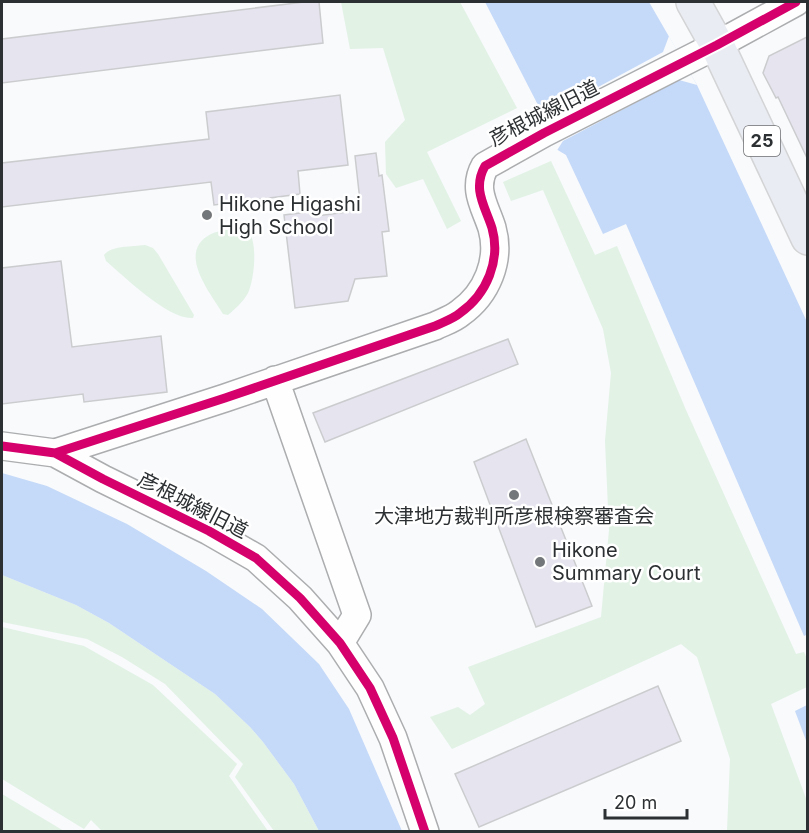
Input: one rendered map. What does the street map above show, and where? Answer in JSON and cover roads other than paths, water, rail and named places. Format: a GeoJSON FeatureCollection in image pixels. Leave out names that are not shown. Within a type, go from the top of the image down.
{"type":"FeatureCollection","features":[{"type":"Feature","properties":{"kind":"main road","name":"25"},"geometry":{"type":"LineString","coordinates":[[693,2],[717,45],[807,238]]}},
{"type":"Feature","properties":{"kind":"street","name":"彦根城線旧道"},"geometry":{"type":"LineString","coordinates":[[55,453],[435,326],[459,315],[475,300],[485,286],[493,268],[495,249],[492,228],[478,186],[481,173],[490,162],[796,2]]}},
{"type":"Feature","properties":{"kind":"street"},"geometry":{"type":"LineString","coordinates":[[275,380],[357,615],[340,643]]}},
{"type":"Feature","properties":{"kind":"street","name":"彦根城線旧道"},"geometry":{"type":"LineString","coordinates":[[2,446],[55,453],[209,531],[256,558],[300,598],[340,643],[370,688],[393,738],[425,831]]}},
{"type":"Feature","properties":{"kind":"water"},"geometry":{"type":"Polygon","coordinates":[[[485,2],[649,2],[697,85],[807,322],[808,634],[804,636],[626,224],[603,234],[566,155],[556,149],[536,109],[538,105],[485,2]]]}},
{"type":"Feature","properties":{"kind":"water"},"geometry":{"type":"Polygon","coordinates":[[[2,473],[47,486],[127,524],[206,571],[262,609],[319,664],[349,709],[402,831],[319,831],[294,784],[263,742],[215,694],[109,623],[76,605],[2,575],[2,473]]]}},
{"type":"Feature","properties":{"kind":"water"},"geometry":{"type":"Polygon","coordinates":[[[807,705],[807,743],[795,711],[807,705]]]}},
{"type":"Feature","properties":{"kind":"place","name":"Hikone Higashi High School"},"geometry":{"type":"Point","coordinates":[207,215]}},
{"type":"Feature","properties":{"kind":"place","name":"大津地方裁判所彦根検察審査会"},"geometry":{"type":"Point","coordinates":[514,495]}},
{"type":"Feature","properties":{"kind":"place","name":"Hikone Summary Court"},"geometry":{"type":"Point","coordinates":[540,562]}}]}
